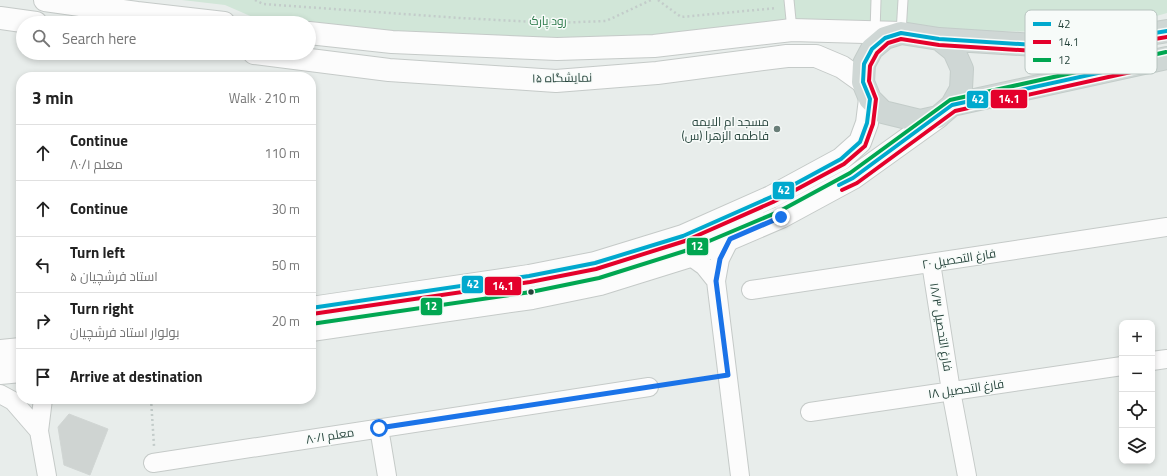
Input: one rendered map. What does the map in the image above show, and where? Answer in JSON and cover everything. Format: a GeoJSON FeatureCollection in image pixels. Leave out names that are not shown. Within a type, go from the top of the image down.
{"type":"FeatureCollection","features":[{"type":"Feature","properties":{"kind":"main road"},"geometry":{"type":"LineString","coordinates":[[1157,33],[1167,31]]}},
{"type":"Feature","properties":{"kind":"main road"},"geometry":{"type":"LineString","coordinates":[[1025,44],[939,39],[901,33],[885,38],[872,49],[864,64],[866,91],[883,112],[920,121],[945,111],[1100,74]]}},
{"type":"Feature","properties":{"kind":"main road"},"geometry":{"type":"LineString","coordinates":[[939,39],[954,51],[962,69],[961,89],[945,111]]}},
{"type":"Feature","properties":{"kind":"main road"},"geometry":{"type":"LineString","coordinates":[[1157,60],[1167,58]]}},
{"type":"Feature","properties":{"kind":"street"},"geometry":{"type":"LineString","coordinates":[[45,0],[163,16]]}},
{"type":"Feature","properties":{"kind":"street"},"geometry":{"type":"LineString","coordinates":[[0,18],[16,20]]}},
{"type":"Feature","properties":{"kind":"street"},"geometry":{"type":"LineString","coordinates":[[316,34],[392,42],[557,49],[654,46],[792,30],[901,33]]}},
{"type":"Feature","properties":{"kind":"street","name":"نمایشگاه ۱۵"},"geometry":{"type":"LineString","coordinates":[[310,60],[389,70],[556,81],[657,73],[787,56],[816,56],[842,67],[866,91]]}},
{"type":"Feature","properties":{"kind":"street"},"geometry":{"type":"LineString","coordinates":[[316,307],[528,276],[595,263],[683,236],[771,197],[841,159],[860,142],[867,123],[866,91]]}},
{"type":"Feature","properties":{"kind":"street"},"geometry":{"type":"LineString","coordinates":[[316,329],[532,298],[600,284],[690,256],[781,217],[853,178],[945,111]]}},
{"type":"Feature","properties":{"kind":"street","name":"فارغ التحصیل ۲۰"},"geometry":{"type":"LineString","coordinates":[[751,290],[1167,227]]}},
{"type":"Feature","properties":{"kind":"street"},"geometry":{"type":"LineString","coordinates":[[730,239],[720,259],[716,281],[740,476]]}},
{"type":"Feature","properties":{"kind":"street"},"geometry":{"type":"LineString","coordinates":[[690,256],[704,266],[716,281]]}},
{"type":"Feature","properties":{"kind":"street","name":"فارغ التحصیل ۱۸/۳"},"geometry":{"type":"LineString","coordinates":[[930,263],[951,391],[967,476]]}},
{"type":"Feature","properties":{"kind":"street"},"geometry":{"type":"LineString","coordinates":[[0,351],[16,349]]}},
{"type":"Feature","properties":{"kind":"street"},"geometry":{"type":"LineString","coordinates":[[1155,361],[1167,359]]}},
{"type":"Feature","properties":{"kind":"street","name":"فارغ التحصیل ۱۸"},"geometry":{"type":"LineString","coordinates":[[810,412],[1119,366]]}},
{"type":"Feature","properties":{"kind":"street"},"geometry":{"type":"LineString","coordinates":[[0,373],[16,371]]}},
{"type":"Feature","properties":{"kind":"street","name":"معلم ۸۰/۱"},"geometry":{"type":"LineString","coordinates":[[153,463],[649,387]]}},
{"type":"Feature","properties":{"kind":"street"},"geometry":{"type":"LineString","coordinates":[[0,394],[13,401],[38,431]]}},
{"type":"Feature","properties":{"kind":"street"},"geometry":{"type":"LineString","coordinates":[[42,404],[38,431],[46,476]]}},
{"type":"Feature","properties":{"kind":"street"},"geometry":{"type":"LineString","coordinates":[[379,428],[387,476]]}},
{"type":"Feature","properties":{"kind":"lane"},"geometry":{"type":"LineString","coordinates":[[875,32],[876,0]]}},
{"type":"Feature","properties":{"kind":"lane"},"geometry":{"type":"LineString","coordinates":[[901,33],[903,0]]}},
{"type":"Feature","properties":{"kind":"lane"},"geometry":{"type":"LineString","coordinates":[[790,4],[792,30]]}},
{"type":"Feature","properties":{"kind":"path"},"geometry":{"type":"LineString","coordinates":[[255,0],[263,4],[452,18],[554,23],[606,22],[651,0]]}},
{"type":"Feature","properties":{"kind":"path"},"geometry":{"type":"LineString","coordinates":[[658,0],[681,18],[790,4]]}},
{"type":"Feature","properties":{"kind":"path"},"geometry":{"type":"LineString","coordinates":[[649,387],[728,375]]}},
{"type":"Feature","properties":{"kind":"path"},"geometry":{"type":"LineString","coordinates":[[152,404],[154,439],[153,463]]}},
{"type":"Feature","properties":{"kind":"green space","name":"رود پارک"},"geometry":{"type":"Polygon","coordinates":[[[182,0],[1167,0],[1167,13],[1157,16],[1157,10],[1025,10],[1025,32],[949,31],[774,25],[562,42],[465,37],[316,24],[316,16],[250,16],[225,5],[182,0]]]}},
{"type":"Feature","properties":{"kind":"building"},"geometry":{"type":"Polygon","coordinates":[[[69,414],[108,429],[90,475],[64,465],[58,427],[69,414]]]}},
{"type":"Feature","properties":{"kind":"transit line","name":"42"},"geometry":{"type":"LineString","coordinates":[[1157,33],[1167,31]]}},
{"type":"Feature","properties":{"kind":"transit line","name":"42"},"geometry":{"type":"LineString","coordinates":[[316,307],[529,276],[595,263],[683,236],[771,197],[841,159],[860,142],[867,123],[870,99],[863,82],[864,64],[872,49],[885,38],[901,33],[939,39],[1025,44]]}},
{"type":"Feature","properties":{"kind":"transit line","name":"14.1"},"geometry":{"type":"LineString","coordinates":[[1157,39],[1167,37]]}},
{"type":"Feature","properties":{"kind":"transit line","name":"14.1"},"geometry":{"type":"LineString","coordinates":[[316,313],[530,282],[596,269],[685,241],[773,202],[844,164],[865,146],[873,124],[876,99],[869,81],[870,66],[877,53],[888,43],[901,39],[939,45],[1025,50]]}},
{"type":"Feature","properties":{"kind":"transit line","name":"12"},"geometry":{"type":"LineString","coordinates":[[1157,54],[1166,52]]}},
{"type":"Feature","properties":{"kind":"transit line","name":"12"},"geometry":{"type":"LineString","coordinates":[[316,323],[531,292],[599,278],[688,250],[778,212],[850,173],[950,100],[1067,74]]}},
{"type":"Feature","properties":{"kind":"transit line","name":"42"},"geometry":{"type":"LineString","coordinates":[[839,185],[853,178],[952,105],[1093,74]]}},
{"type":"Feature","properties":{"kind":"transit line","name":"14.1"},"geometry":{"type":"LineString","coordinates":[[842,190],[857,183],[955,111],[1122,74]]}},
{"type":"Feature","properties":{"kind":"place","name":"مسجد ام الایمه فاطمه الزهرا (س)"},"geometry":{"type":"Point","coordinates":[777,129]}},
{"type":"Feature","properties":{"kind":"route"},"geometry":{"type":"LineString","coordinates":[[379,428],[728,375],[716,281],[720,259],[730,239],[781,217]]}}]}
